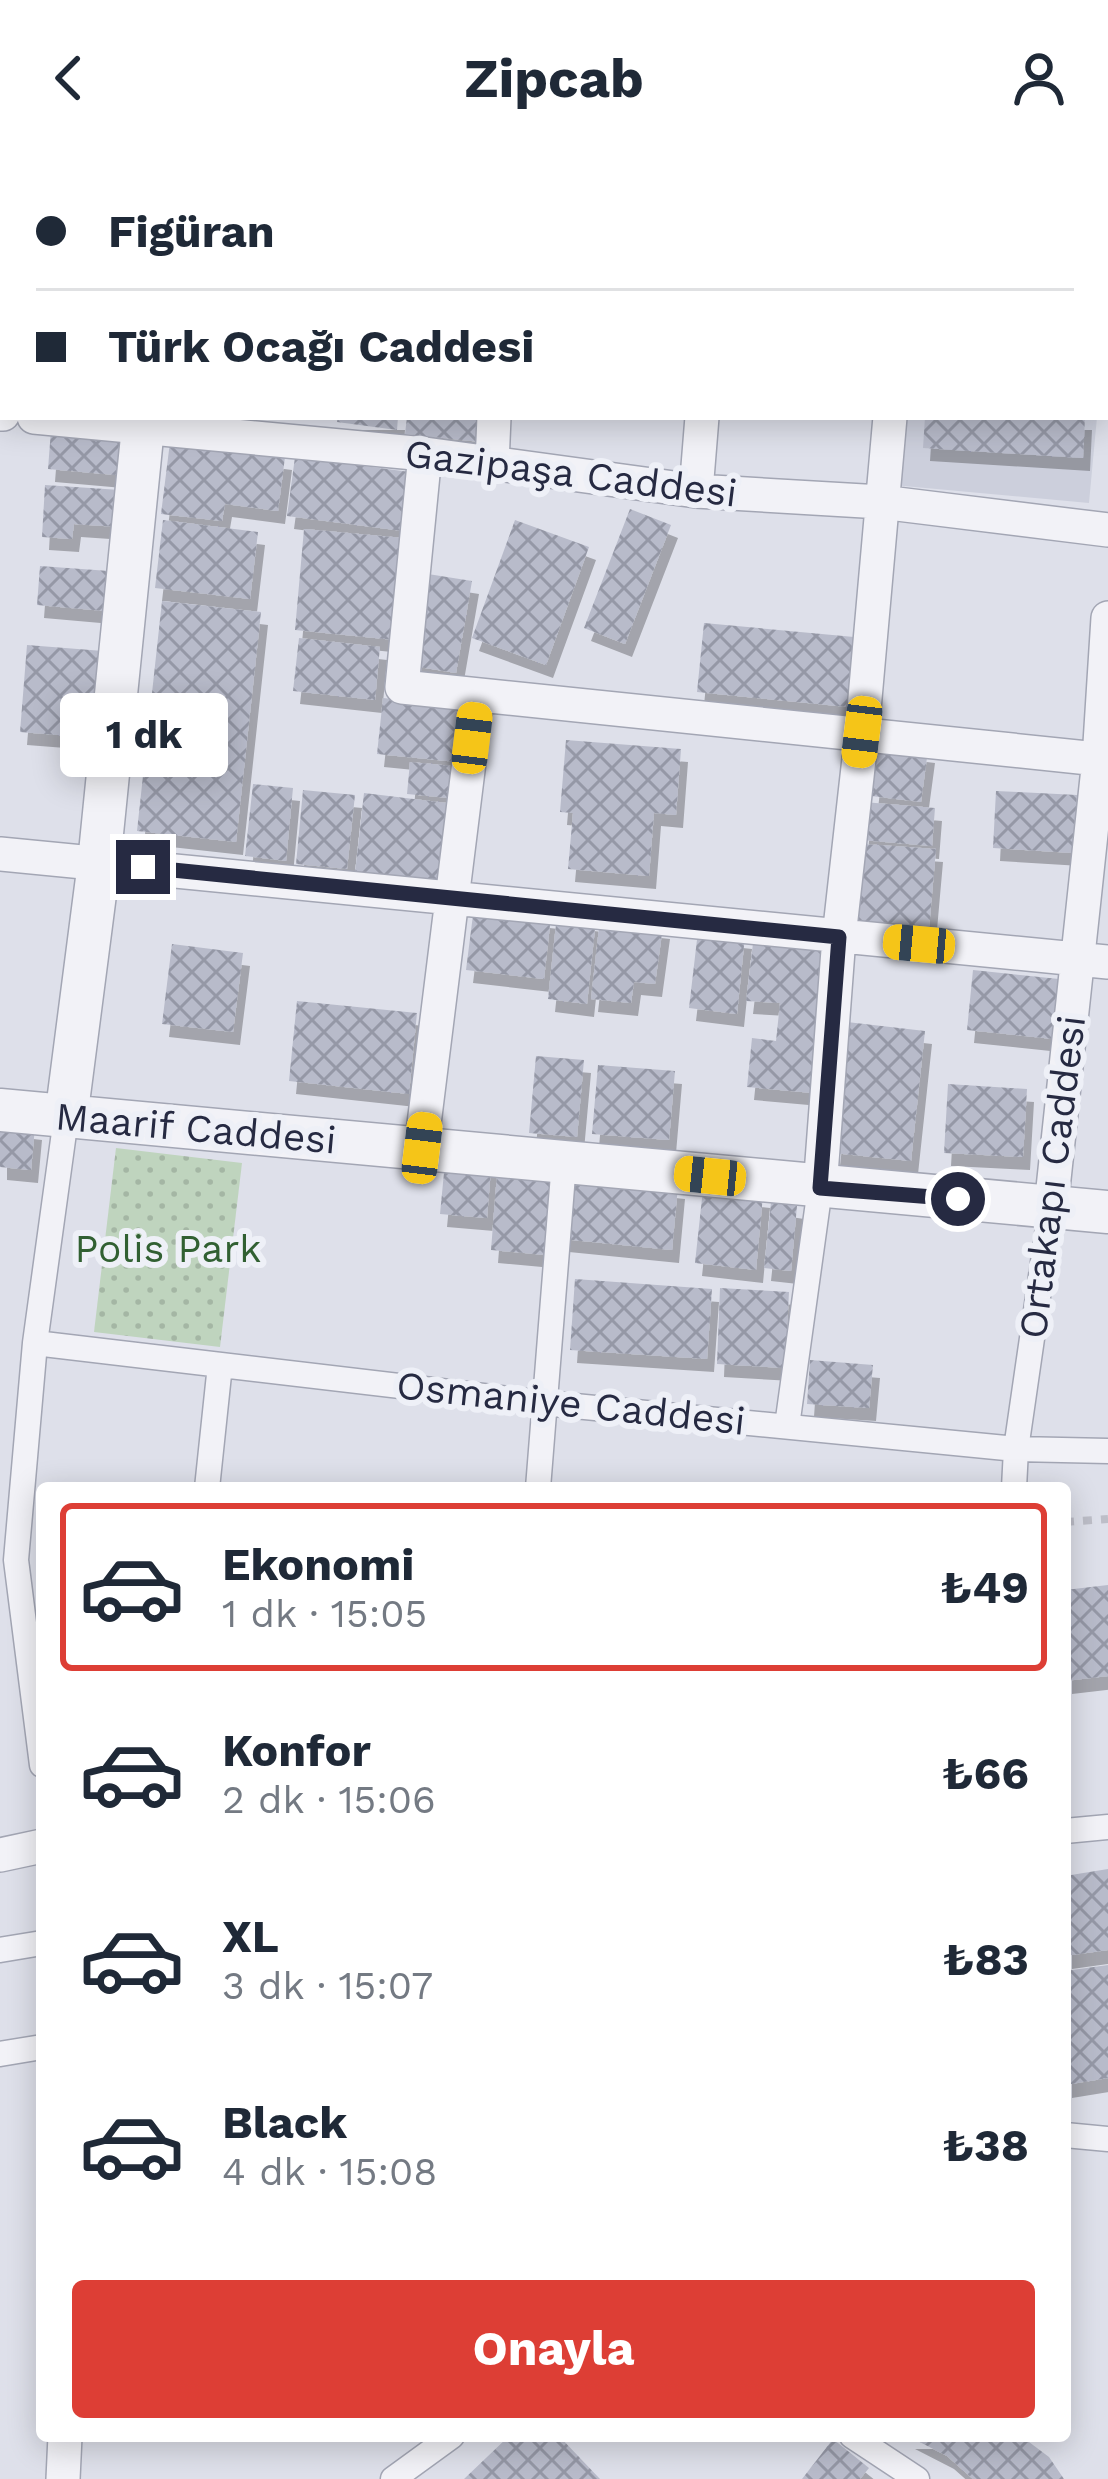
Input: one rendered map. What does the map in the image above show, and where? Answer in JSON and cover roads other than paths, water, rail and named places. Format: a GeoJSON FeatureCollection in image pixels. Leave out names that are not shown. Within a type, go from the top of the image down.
{"type":"FeatureCollection","features":[{"type":"Feature","properties":{"kind":"street","name":"Gazipaşa Caddesi"},"geometry":{"type":"LineString","coordinates":[[100,420],[425,454],[696,491],[881,502],[1108,530]]}},
{"type":"Feature","properties":{"kind":"street"},"geometry":{"type":"LineString","coordinates":[[492,464],[494,420]]}},
{"type":"Feature","properties":{"kind":"street"},"geometry":{"type":"LineString","coordinates":[[696,491],[702,420]]}},
{"type":"Feature","properties":{"kind":"street"},"geometry":{"type":"LineString","coordinates":[[787,1426],[820,1188],[839,937],[890,420]]}},
{"type":"Feature","properties":{"kind":"street"},"geometry":{"type":"LineString","coordinates":[[36,1729],[8,1559],[99,862],[144,422]]}},
{"type":"Feature","properties":{"kind":"street"},"geometry":{"type":"LineString","coordinates":[[425,454],[402,687],[1103,759]]}},
{"type":"Feature","properties":{"kind":"street","name":"Ortakapı Caddesi"},"geometry":{"type":"LineString","coordinates":[[1014,1482],[1051,1207],[1094,960],[1108,618]]}},
{"type":"Feature","properties":{"kind":"street"},"geometry":{"type":"LineString","coordinates":[[422,1148],[477,698]]}},
{"type":"Feature","properties":{"kind":"street"},"geometry":{"type":"LineString","coordinates":[[0,854],[1094,960]]}},
{"type":"Feature","properties":{"kind":"street","name":"Maarif Caddesi"},"geometry":{"type":"LineString","coordinates":[[0,1110],[1108,1212]]}},
{"type":"Feature","properties":{"kind":"street"},"geometry":{"type":"LineString","coordinates":[[538,1482],[564,1162]]}},
{"type":"Feature","properties":{"kind":"street","name":"Osmaniye Caddesi"},"geometry":{"type":"LineString","coordinates":[[35,1343],[544,1402],[1016,1449],[1108,1451]]}},
{"type":"Feature","properties":{"kind":"street"},"geometry":{"type":"LineString","coordinates":[[208,1482],[220,1364]]}},
{"type":"Feature","properties":{"kind":"street"},"geometry":{"type":"LineString","coordinates":[[1071,1830],[1108,1827]]}},
{"type":"Feature","properties":{"kind":"street"},"geometry":{"type":"LineString","coordinates":[[0,1855],[36,1847]]}},
{"type":"Feature","properties":{"kind":"street"},"geometry":{"type":"LineString","coordinates":[[0,1951],[36,1944]]}},
{"type":"Feature","properties":{"kind":"street"},"geometry":{"type":"LineString","coordinates":[[0,2054],[36,2048]]}},
{"type":"Feature","properties":{"kind":"street"},"geometry":{"type":"LineString","coordinates":[[1071,2136],[1108,2139]]}},
{"type":"Feature","properties":{"kind":"street"},"geometry":{"type":"LineString","coordinates":[[63,2479],[65,2442]]}},
{"type":"Feature","properties":{"kind":"street"},"geometry":{"type":"LineString","coordinates":[[393,2479],[444,2442]]}},
{"type":"Feature","properties":{"kind":"street"},"geometry":{"type":"LineString","coordinates":[[865,2442],[916,2479]]}},
{"type":"Feature","properties":{"kind":"park label","name":"Polis Park"},"geometry":{"type":"Point","coordinates":[168,1248]}}]}
